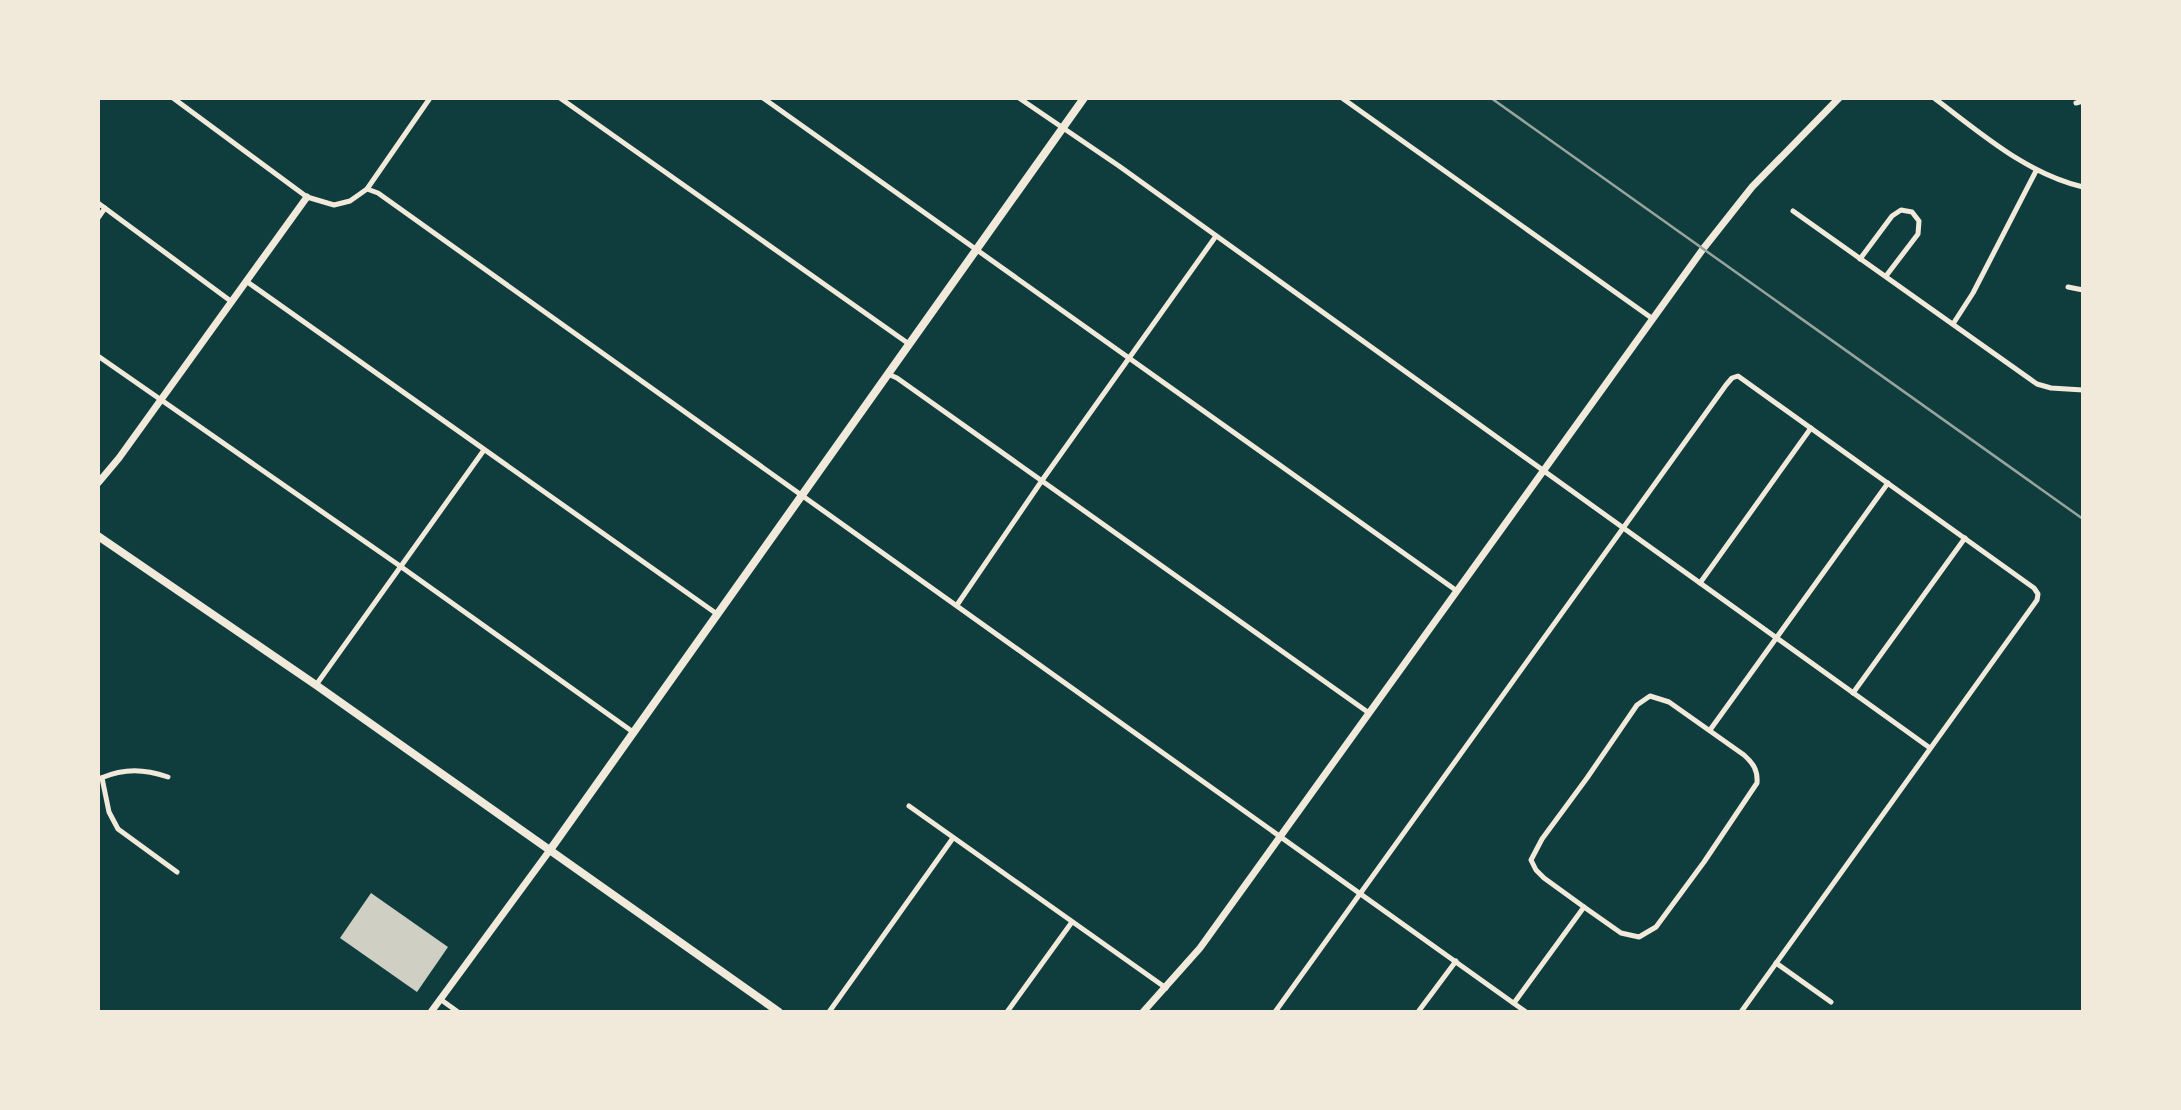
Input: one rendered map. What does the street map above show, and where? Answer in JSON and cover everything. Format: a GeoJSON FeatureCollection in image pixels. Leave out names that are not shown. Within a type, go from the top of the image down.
{"type":"FeatureCollection","features":[{"type":"Feature","properties":{"kind":"main road"},"geometry":{"type":"LineString","coordinates":[[550,850],[1084,98]]}},
{"type":"Feature","properties":{"kind":"main road"},"geometry":{"type":"LineString","coordinates":[[98,536],[316,684],[779,1012]]}},
{"type":"Feature","properties":{"kind":"street"},"geometry":{"type":"LineString","coordinates":[[173,98],[307,197],[340,205],[367,189],[430,98]]}},
{"type":"Feature","properties":{"kind":"street"},"geometry":{"type":"LineString","coordinates":[[561,98],[909,344]]}},
{"type":"Feature","properties":{"kind":"street"},"geometry":{"type":"LineString","coordinates":[[763,98],[1457,591]]}},
{"type":"Feature","properties":{"kind":"street"},"geometry":{"type":"LineString","coordinates":[[1018,98],[1216,236],[1930,748]]}},
{"type":"Feature","properties":{"kind":"street"},"geometry":{"type":"LineString","coordinates":[[1342,98],[1653,319]]}},
{"type":"Feature","properties":{"kind":"street"},"geometry":{"type":"LineString","coordinates":[[1143,1012],[1200,948],[1733,210],[1779,158],[1839,98]]}},
{"type":"Feature","properties":{"kind":"street"},"geometry":{"type":"LineString","coordinates":[[1934,98],[2036,171],[2083,187]]}},
{"type":"Feature","properties":{"kind":"street"},"geometry":{"type":"LineString","coordinates":[[1953,324],[1973,293],[2036,171]]}},
{"type":"Feature","properties":{"kind":"street"},"geometry":{"type":"LineString","coordinates":[[367,189],[375,191],[1527,1012]]}},
{"type":"Feature","properties":{"kind":"street"},"geometry":{"type":"LineString","coordinates":[[98,482],[119,458],[307,197]]}},
{"type":"Feature","properties":{"kind":"street"},"geometry":{"type":"LineString","coordinates":[[98,203],[232,302]]}},
{"type":"Feature","properties":{"kind":"street"},"geometry":{"type":"LineString","coordinates":[[98,218],[105,208]]}},
{"type":"Feature","properties":{"kind":"street"},"geometry":{"type":"LineString","coordinates":[[1793,211],[2037,384],[2051,388],[2083,390]]}},
{"type":"Feature","properties":{"kind":"street"},"geometry":{"type":"LineString","coordinates":[[1860,259],[1892,216],[1901,211],[1912,212],[1919,221],[1917,234],[1886,276]]}},
{"type":"Feature","properties":{"kind":"street"},"geometry":{"type":"LineString","coordinates":[[957,605],[1216,236]]}},
{"type":"Feature","properties":{"kind":"street"},"geometry":{"type":"LineString","coordinates":[[246,281],[717,614]]}},
{"type":"Feature","properties":{"kind":"street"},"geometry":{"type":"LineString","coordinates":[[2068,287],[2083,290]]}},
{"type":"Feature","properties":{"kind":"street"},"geometry":{"type":"LineString","coordinates":[[98,356],[633,732]]}},
{"type":"Feature","properties":{"kind":"street"},"geometry":{"type":"LineString","coordinates":[[888,374],[1043,479],[1369,713]]}},
{"type":"Feature","properties":{"kind":"street"},"geometry":{"type":"LineString","coordinates":[[1275,1012],[1730,379],[1735,376],[1741,377],[1965,538],[2034,588],[2038,594],[2037,600],[1741,1012]]}},
{"type":"Feature","properties":{"kind":"street"},"geometry":{"type":"LineString","coordinates":[[1700,583],[1811,428]]}},
{"type":"Feature","properties":{"kind":"street"},"geometry":{"type":"LineString","coordinates":[[316,684],[484,450]]}},
{"type":"Feature","properties":{"kind":"street"},"geometry":{"type":"LineString","coordinates":[[1710,730],[1888,483]]}},
{"type":"Feature","properties":{"kind":"street"},"geometry":{"type":"LineString","coordinates":[[1853,693],[1965,538]]}},
{"type":"Feature","properties":{"kind":"street"},"geometry":{"type":"LineString","coordinates":[[1650,696],[1670,702],[1710,730],[1744,755],[1758,772],[1758,783],[1704,862],[1648,934],[1639,937],[1621,933],[1536,870],[1531,860],[1542,839],[1637,705],[1650,696]]}},
{"type":"Feature","properties":{"kind":"street"},"geometry":{"type":"LineString","coordinates":[[169,777],[135,769],[100,778],[108,812],[118,829],[177,872]]}},
{"type":"Feature","properties":{"kind":"street"},"geometry":{"type":"LineString","coordinates":[[909,806],[1166,988]]}},
{"type":"Feature","properties":{"kind":"street"},"geometry":{"type":"LineString","coordinates":[[829,1012],[953,838]]}},
{"type":"Feature","properties":{"kind":"street"},"geometry":{"type":"LineString","coordinates":[[430,1012],[550,850]]}},
{"type":"Feature","properties":{"kind":"street"},"geometry":{"type":"LineString","coordinates":[[1514,1003],[1584,907]]}},
{"type":"Feature","properties":{"kind":"street"},"geometry":{"type":"LineString","coordinates":[[1007,1012],[1072,922]]}},
{"type":"Feature","properties":{"kind":"street"},"geometry":{"type":"LineString","coordinates":[[1418,1012],[1456,961]]}},
{"type":"Feature","properties":{"kind":"street"},"geometry":{"type":"LineString","coordinates":[[1776,963],[1831,1002]]}},
{"type":"Feature","properties":{"kind":"street"},"geometry":{"type":"LineString","coordinates":[[440,999],[458,1012]]}},
{"type":"Feature","properties":{"kind":"building"},"geometry":{"type":"Polygon","coordinates":[[[371,893],[448,947],[417,992],[340,938],[371,893]]]}},
{"type":"Feature","properties":{"kind":"railway"},"geometry":{"type":"LineString","coordinates":[[1491,98],[2083,519]]}}]}
